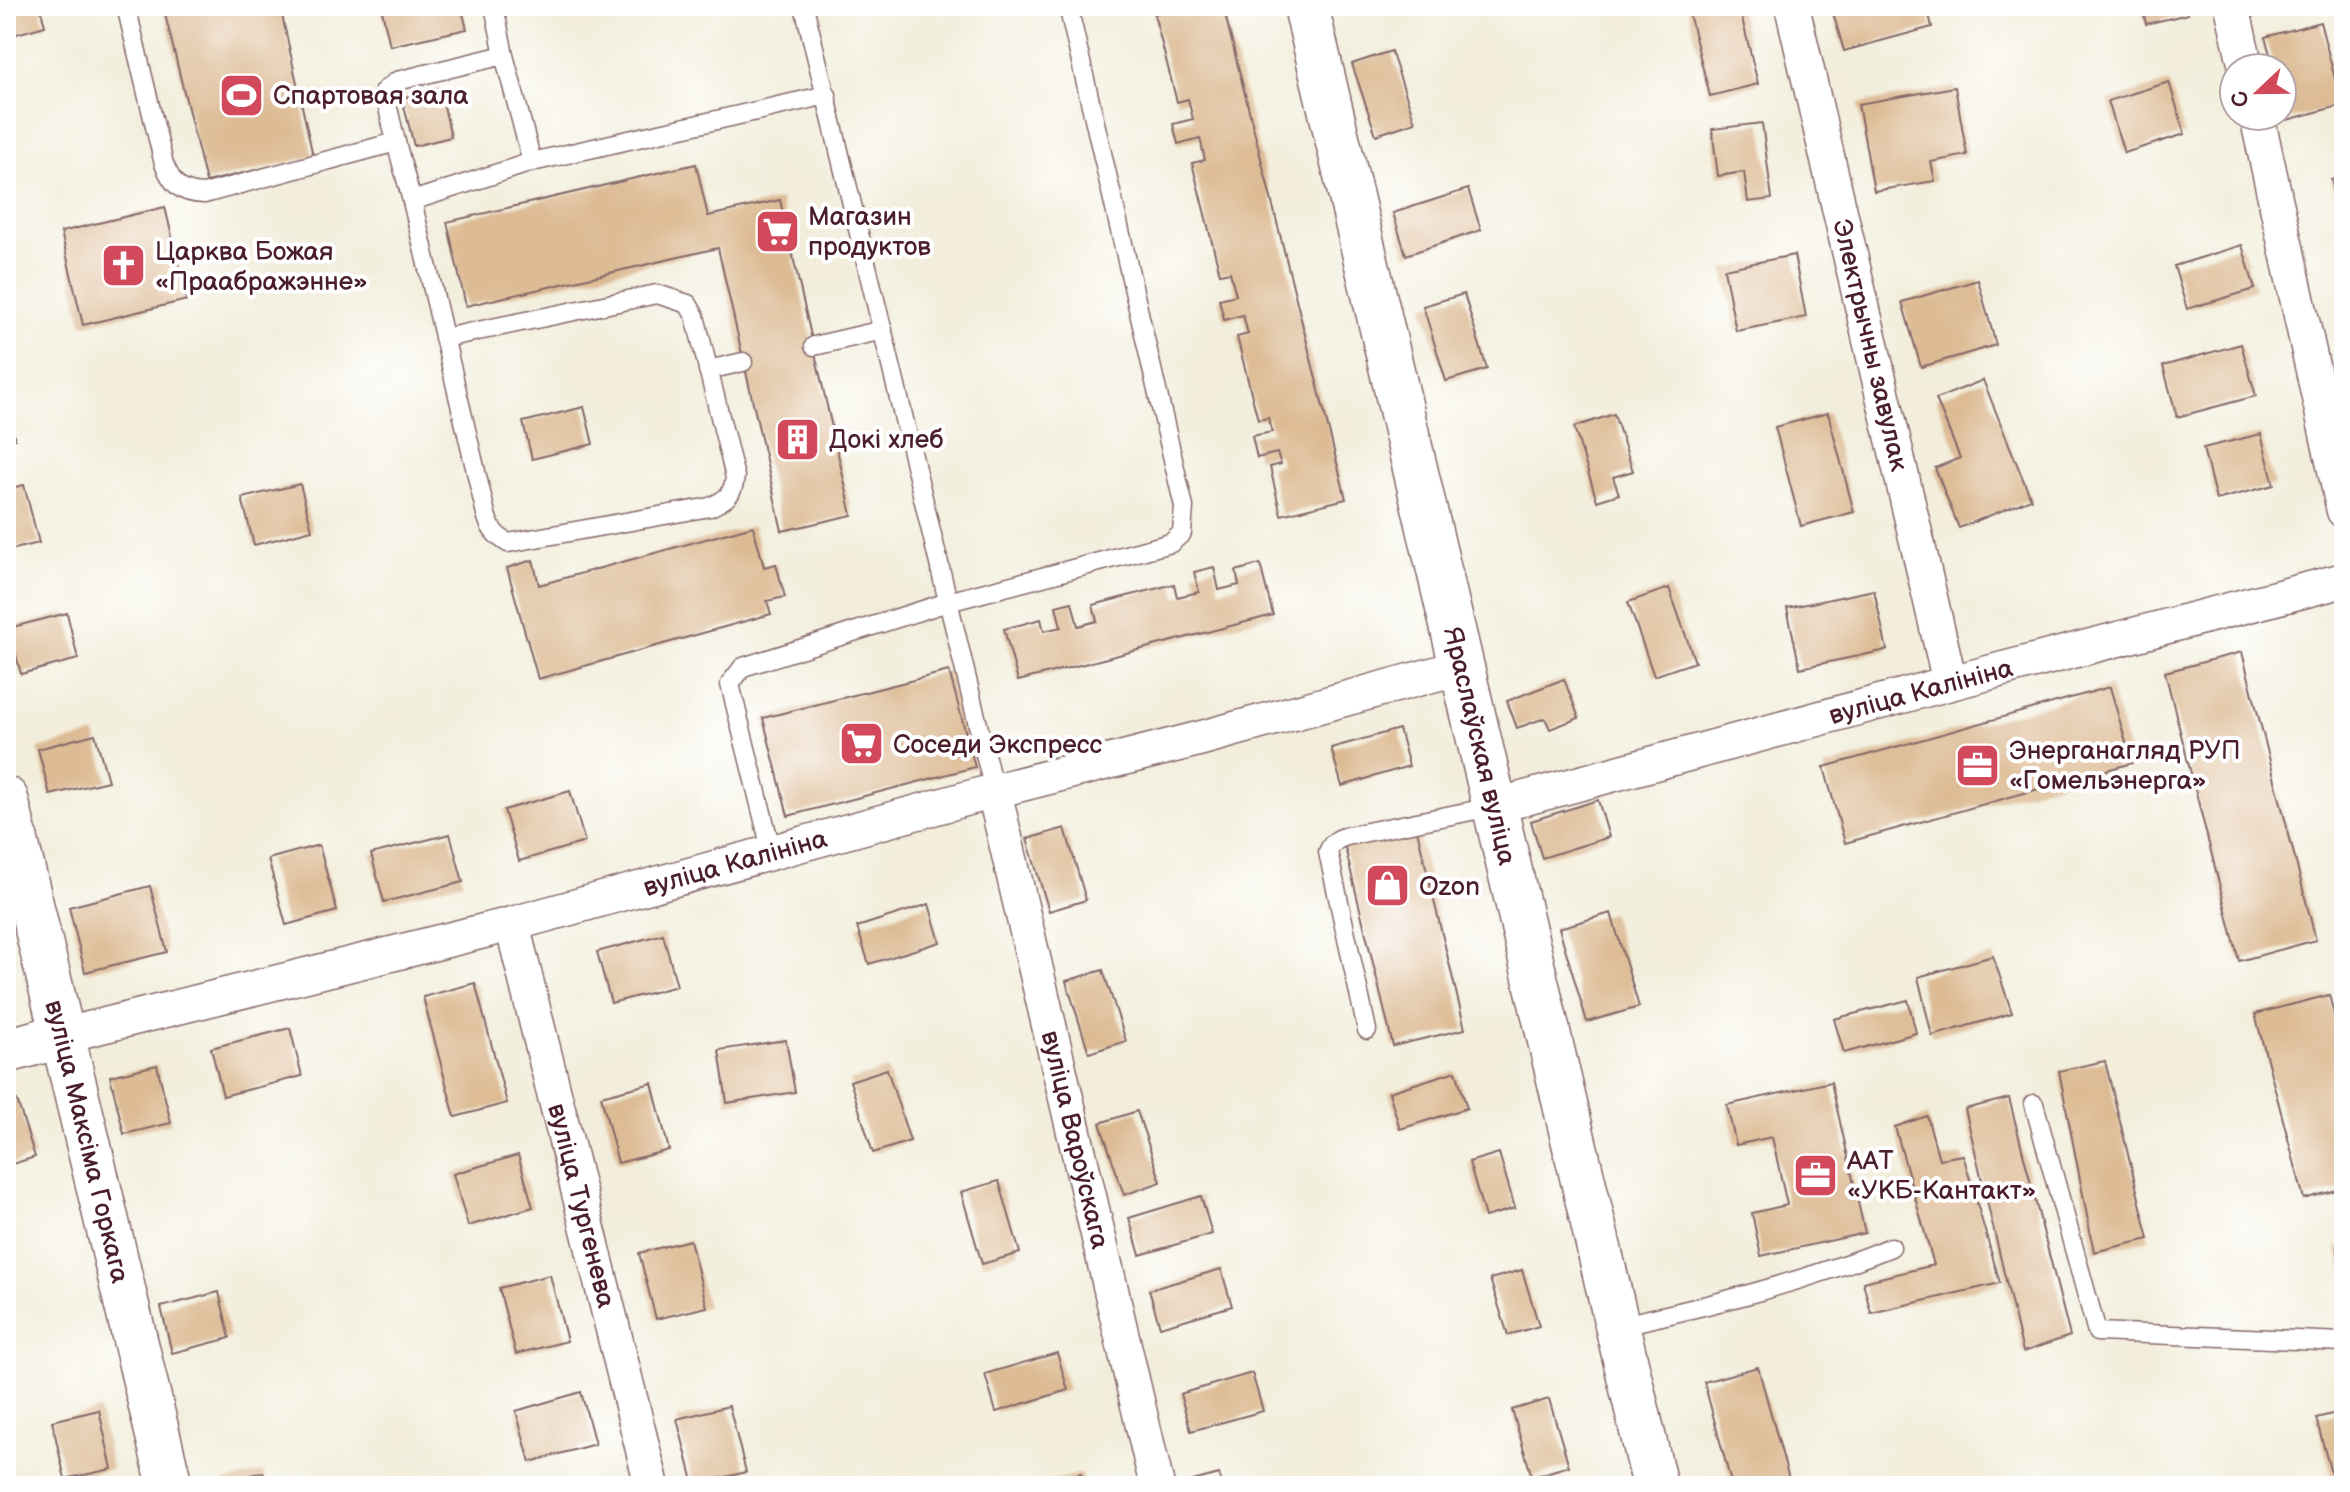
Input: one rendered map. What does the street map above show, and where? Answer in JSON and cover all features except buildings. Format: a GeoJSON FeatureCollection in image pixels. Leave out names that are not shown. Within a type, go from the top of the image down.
{"type":"FeatureCollection","features":[{"type":"Feature","properties":{"kind":"street","name":"Яраслаўская вуліца"},"geometry":{"type":"LineString","coordinates":[[1306,6],[1655,1486]]}},
{"type":"Feature","properties":{"kind":"street","name":"Электрычны завулак"},"geometry":{"type":"LineString","coordinates":[[1792,6],[1950,683]]}},
{"type":"Feature","properties":{"kind":"street"},"geometry":{"type":"LineString","coordinates":[[2232,6],[2242,52]]}},
{"type":"Feature","properties":{"kind":"street"},"geometry":{"type":"LineString","coordinates":[[2261,132],[2344,511]]}},
{"type":"Feature","properties":{"kind":"street","name":"вуліца Калініна"},"geometry":{"type":"LineString","coordinates":[[1496,806],[2344,580]]}},
{"type":"Feature","properties":{"kind":"street","name":"вуліца Калініна"},"geometry":{"type":"LineString","coordinates":[[6,1051],[512,924],[1461,667]]}},
{"type":"Feature","properties":{"kind":"street","name":"вуліца Вароўскага"},"geometry":{"type":"LineString","coordinates":[[994,791],[1157,1486]]}},
{"type":"Feature","properties":{"kind":"street","name":"вуліца Максіма Горкага"},"geometry":{"type":"LineString","coordinates":[[6,799],[170,1486]]}},
{"type":"Feature","properties":{"kind":"street","name":"вуліца Тургенева"},"geometry":{"type":"LineString","coordinates":[[512,924],[652,1486]]}},
{"type":"Feature","properties":{"kind":"lane"},"geometry":{"type":"LineString","coordinates":[[126,6],[164,164],[170,178],[190,194],[204,194],[396,142]]}},
{"type":"Feature","properties":{"kind":"lane"},"geometry":{"type":"LineString","coordinates":[[494,6],[532,162]]}},
{"type":"Feature","properties":{"kind":"lane"},"geometry":{"type":"LineString","coordinates":[[804,6],[994,791]]}},
{"type":"Feature","properties":{"kind":"lane"},"geometry":{"type":"LineString","coordinates":[[772,853],[730,684],[743,667],[948,602],[1171,543],[1182,533],[1184,507],[1068,6]]}},
{"type":"Feature","properties":{"kind":"lane"},"geometry":{"type":"LineString","coordinates":[[444,338],[657,294],[688,304],[695,316],[735,477],[733,492],[726,500],[710,507],[508,543],[490,529],[384,91],[397,81],[504,55]]}},
{"type":"Feature","properties":{"kind":"lane"},"geometry":{"type":"LineString","coordinates":[[412,201],[532,162],[827,95]]}},
{"type":"Feature","properties":{"kind":"lane"},"geometry":{"type":"LineString","coordinates":[[814,346],[883,330]]}},
{"type":"Feature","properties":{"kind":"lane"},"geometry":{"type":"LineString","coordinates":[[708,370],[743,362]]}},
{"type":"Feature","properties":{"kind":"lane"},"geometry":{"type":"LineString","coordinates":[[1367,1030],[1328,852],[1331,844],[1347,836],[1496,806]]}},
{"type":"Feature","properties":{"kind":"lane"},"geometry":{"type":"LineString","coordinates":[[2034,1104],[2097,1332],[2344,1342]]}},
{"type":"Feature","properties":{"kind":"lane"},"geometry":{"type":"LineString","coordinates":[[1618,1326],[1841,1267],[1891,1247]]}},
{"type":"Feature","properties":{"kind":"place","name":"Спартовая зала"},"geometry":{"type":"Point","coordinates":[242,95]}},
{"type":"Feature","properties":{"kind":"place","name":"Магазин продуктов"},"geometry":{"type":"Point","coordinates":[777,231]}},
{"type":"Feature","properties":{"kind":"place","name":"Царква Божая «Праабражэнне»"},"geometry":{"type":"Point","coordinates":[124,266]}},
{"type":"Feature","properties":{"kind":"place","name":"Докі хлеб"},"geometry":{"type":"Point","coordinates":[798,439]}},
{"type":"Feature","properties":{"kind":"place","name":"Соседи Экспресс"},"geometry":{"type":"Point","coordinates":[862,744]}},
{"type":"Feature","properties":{"kind":"place","name":"Энерганагляд РУП «Гомельэнерга»"},"geometry":{"type":"Point","coordinates":[1978,765]}},
{"type":"Feature","properties":{"kind":"place","name":"Ozon"},"geometry":{"type":"Point","coordinates":[1388,886]}},
{"type":"Feature","properties":{"kind":"place","name":"ААТ «УКБ-Кантакт»"},"geometry":{"type":"Point","coordinates":[1816,1175]}}]}
